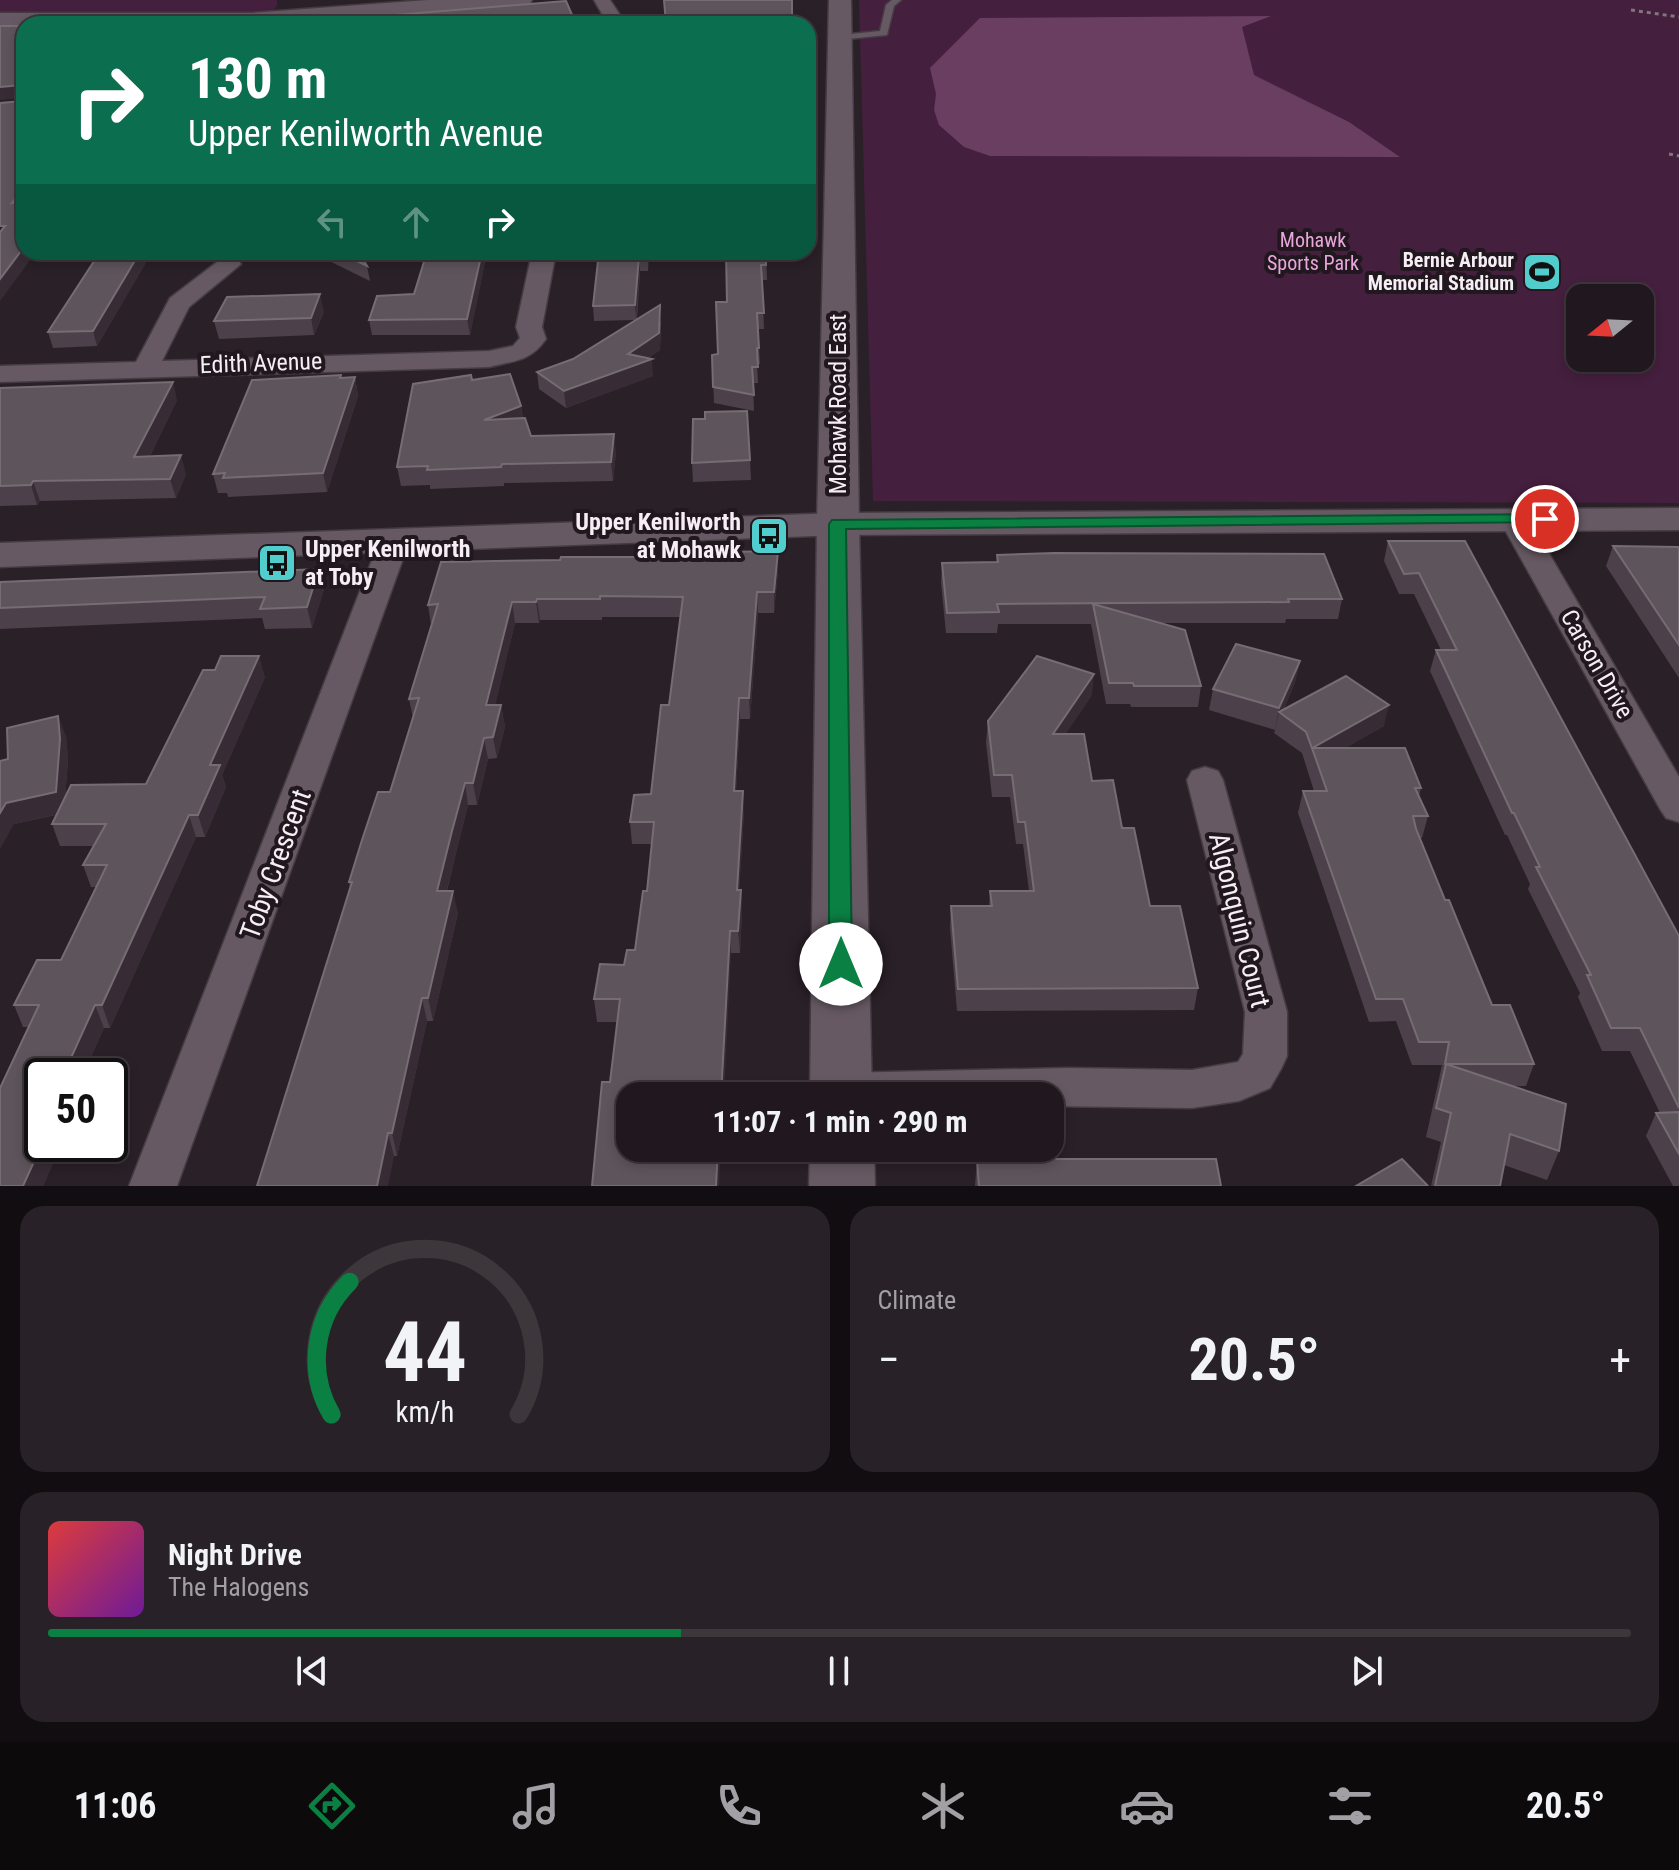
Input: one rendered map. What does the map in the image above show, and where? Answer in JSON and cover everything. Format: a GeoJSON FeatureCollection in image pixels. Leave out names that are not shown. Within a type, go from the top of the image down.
{"type":"FeatureCollection","features":[{"type":"Feature","properties":{"kind":"main road"},"geometry":{"type":"LineString","coordinates":[[305,16],[521,0]]}},
{"type":"Feature","properties":{"kind":"main road","name":"Mohawk Road East"},"geometry":{"type":"LineString","coordinates":[[840,0],[838,524],[842,1082]]}},
{"type":"Feature","properties":{"kind":"main road","name":"Mohawk Road East"},"geometry":{"type":"LineString","coordinates":[[842,1162],[842,1186]]}},
{"type":"Feature","properties":{"kind":"street","name":"Edith Avenue"},"geometry":{"type":"LineString","coordinates":[[0,374],[146,367],[489,359],[522,352],[533,339],[529,327],[542,260]]}},
{"type":"Feature","properties":{"kind":"street"},"geometry":{"type":"LineString","coordinates":[[146,367],[179,303],[229,264]]}},
{"type":"Feature","properties":{"kind":"street","name":"Carson Drive"},"geometry":{"type":"LineString","coordinates":[[1514,519],[1670,777],[1679,809]]}},
{"type":"Feature","properties":{"kind":"street"},"geometry":{"type":"LineString","coordinates":[[0,555],[838,524],[1679,519]]}},
{"type":"Feature","properties":{"kind":"street","name":"Toby Crescent"},"geometry":{"type":"LineString","coordinates":[[153,1186],[394,542]]}},
{"type":"Feature","properties":{"kind":"street","name":"Algonquin Court"},"geometry":{"type":"LineString","coordinates":[[1064,1087],[1192,1089],[1239,1083],[1254,1075],[1265,1056],[1266,1012],[1205,780]]}},
{"type":"Feature","properties":{"kind":"lane"},"geometry":{"type":"LineString","coordinates":[[841,38],[884,33],[890,5],[897,0]]}},
{"type":"Feature","properties":{"kind":"path"},"geometry":{"type":"LineString","coordinates":[[1631,10],[1679,17]]}},
{"type":"Feature","properties":{"kind":"path"},"geometry":{"type":"LineString","coordinates":[[1669,154],[1679,156]]}},
{"type":"Feature","properties":{"kind":"green space"},"geometry":{"type":"Polygon","coordinates":[[[0,0],[277,0],[277,5],[271,14],[0,15],[0,0]]]}},
{"type":"Feature","properties":{"kind":"green space","name":"Mohawk Sports Park"},"geometry":{"type":"Polygon","coordinates":[[[859,0],[1679,0],[1679,503],[873,501],[859,0]]]}},
{"type":"Feature","properties":{"kind":"shaded area"},"geometry":{"type":"Polygon","coordinates":[[[1271,16],[1242,27],[1254,75],[1349,122],[1400,157],[990,156],[964,147],[939,125],[934,110],[936,94],[930,68],[980,18],[1271,16]]]}},
{"type":"Feature","properties":{"kind":"building"},"geometry":{"type":"Polygon","coordinates":[[[664,0],[792,0],[792,15],[789,16],[665,16],[664,0]]]}},
{"type":"Feature","properties":{"kind":"building"},"geometry":{"type":"Polygon","coordinates":[[[566,1],[573,16],[383,16],[566,1]]]}},
{"type":"Feature","properties":{"kind":"building"},"geometry":{"type":"Polygon","coordinates":[[[0,26],[16,26],[16,86],[0,87],[0,26]]]}},
{"type":"Feature","properties":{"kind":"building"},"geometry":{"type":"Polygon","coordinates":[[[16,102],[16,197],[12,203],[16,202],[16,258],[0,279],[0,232],[5,226],[0,226],[0,103],[16,102]]]}},
{"type":"Feature","properties":{"kind":"building"},"geometry":{"type":"Polygon","coordinates":[[[95,260],[135,260],[93,331],[48,332],[95,260]]]}},
{"type":"Feature","properties":{"kind":"building"},"geometry":{"type":"Polygon","coordinates":[[[425,260],[480,260],[467,319],[369,320],[377,296],[414,294],[425,260]]]}},
{"type":"Feature","properties":{"kind":"building"},"geometry":{"type":"Polygon","coordinates":[[[598,260],[639,260],[635,305],[593,306],[598,260]]]}},
{"type":"Feature","properties":{"kind":"building"},"geometry":{"type":"Polygon","coordinates":[[[726,260],[766,260],[766,265],[761,265],[764,313],[757,313],[759,348],[758,367],[752,367],[754,395],[713,387],[712,355],[718,354],[716,302],[727,302],[726,260]]]}},
{"type":"Feature","properties":{"kind":"building"},"geometry":{"type":"Polygon","coordinates":[[[320,294],[311,318],[214,321],[227,297],[320,294]]]}},
{"type":"Feature","properties":{"kind":"building"},"geometry":{"type":"Polygon","coordinates":[[[660,305],[659,333],[628,354],[652,359],[564,391],[537,372],[573,359],[660,305]]]}},
{"type":"Feature","properties":{"kind":"building"},"geometry":{"type":"Polygon","coordinates":[[[510,374],[521,406],[484,420],[525,418],[531,436],[614,434],[611,462],[502,464],[501,467],[427,470],[428,466],[397,467],[413,384],[471,375],[472,380],[510,374]]]}},
{"type":"Feature","properties":{"kind":"building"},"geometry":{"type":"Polygon","coordinates":[[[341,375],[340,378],[355,377],[323,473],[223,478],[225,473],[213,474],[252,380],[341,375]]]}},
{"type":"Feature","properties":{"kind":"building"},"geometry":{"type":"Polygon","coordinates":[[[173,382],[134,457],[181,455],[170,479],[33,481],[31,485],[0,486],[0,388],[173,382]]]}},
{"type":"Feature","properties":{"kind":"building"},"geometry":{"type":"Polygon","coordinates":[[[747,411],[750,460],[692,463],[693,419],[705,419],[705,412],[747,411]]]}},
{"type":"Feature","properties":{"kind":"building"},"geometry":{"type":"Polygon","coordinates":[[[1388,541],[1465,541],[1679,936],[1679,1108],[1640,1028],[1611,1028],[1587,975],[1591,975],[1536,867],[1540,867],[1436,650],[1457,650],[1419,573],[1404,574],[1388,541]]]}},
{"type":"Feature","properties":{"kind":"building"},"geometry":{"type":"Polygon","coordinates":[[[1613,546],[1679,547],[1679,645],[1613,546]]]}},
{"type":"Feature","properties":{"kind":"building"},"geometry":{"type":"Polygon","coordinates":[[[778,551],[774,592],[757,592],[749,698],[739,698],[734,791],[743,791],[737,890],[741,890],[738,931],[730,931],[722,1082],[616,1082],[616,1162],[717,1162],[716,1186],[592,1186],[602,1082],[610,1082],[620,999],[594,999],[600,964],[624,965],[627,950],[635,950],[643,891],[647,891],[654,822],[630,822],[634,795],[651,794],[661,705],[669,705],[683,597],[600,596],[600,599],[512,602],[486,705],[501,705],[493,737],[484,738],[473,783],[465,783],[452,831],[437,891],[453,891],[428,998],[422,998],[377,1186],[257,1186],[352,882],[349,882],[362,840],[378,792],[390,792],[419,698],[409,699],[438,604],[428,605],[441,562],[560,560],[561,557],[674,557],[674,553],[778,551]]]}},
{"type":"Feature","properties":{"kind":"building"},"geometry":{"type":"Polygon","coordinates":[[[1324,554],[1342,599],[997,604],[999,612],[947,613],[942,563],[998,562],[997,555],[1324,554]]]}},
{"type":"Feature","properties":{"kind":"building"},"geometry":{"type":"Polygon","coordinates":[[[319,569],[307,607],[260,609],[265,597],[0,608],[0,582],[319,569]]]}},
{"type":"Feature","properties":{"kind":"building"},"geometry":{"type":"Polygon","coordinates":[[[1093,604],[1185,630],[1201,686],[1109,683],[1093,604]]]}},
{"type":"Feature","properties":{"kind":"building"},"geometry":{"type":"Polygon","coordinates":[[[1236,644],[1300,661],[1279,708],[1213,689],[1236,644]]]}},
{"type":"Feature","properties":{"kind":"building"},"geometry":{"type":"Polygon","coordinates":[[[221,656],[259,656],[210,765],[220,765],[198,815],[189,815],[102,1005],[95,1005],[71,1058],[24,1058],[24,1162],[34,1162],[23,1186],[0,1186],[0,1088],[39,1005],[14,1005],[37,960],[61,960],[107,865],[83,865],[106,824],[52,824],[71,785],[146,784],[203,670],[215,670],[221,656]]]}},
{"type":"Feature","properties":{"kind":"building"},"geometry":{"type":"Polygon","coordinates":[[[1037,656],[1094,674],[1053,734],[1084,734],[1092,781],[1113,780],[1122,828],[1134,828],[1150,906],[1180,906],[1198,988],[958,989],[951,906],[992,906],[990,891],[1034,891],[1025,822],[1018,822],[1012,775],[994,775],[988,721],[1037,656]]]}},
{"type":"Feature","properties":{"kind":"building"},"geometry":{"type":"Polygon","coordinates":[[[1346,676],[1389,705],[1312,748],[1306,732],[1279,712],[1346,676]]]}},
{"type":"Feature","properties":{"kind":"building"},"geometry":{"type":"Polygon","coordinates":[[[58,716],[60,739],[56,792],[6,803],[0,813],[0,761],[8,759],[7,728],[58,716]]]}},
{"type":"Feature","properties":{"kind":"building"},"geometry":{"type":"Polygon","coordinates":[[[1312,748],[1405,748],[1421,788],[1415,788],[1428,816],[1413,816],[1416,829],[1492,1005],[1510,1005],[1534,1064],[1445,1064],[1449,1042],[1419,1042],[1403,999],[1376,999],[1303,791],[1327,791],[1312,748]]]}},
{"type":"Feature","properties":{"kind":"building"},"geometry":{"type":"Polygon","coordinates":[[[1446,1064],[1566,1104],[1559,1151],[1510,1134],[1500,1186],[1435,1186],[1451,1113],[1436,1108],[1446,1064]]]}},
{"type":"Feature","properties":{"kind":"building"},"geometry":{"type":"Polygon","coordinates":[[[1679,1112],[1679,1154],[1656,1113],[1679,1112]]]}},
{"type":"Feature","properties":{"kind":"building"},"geometry":{"type":"Polygon","coordinates":[[[1216,1159],[1221,1186],[979,1186],[977,1162],[1216,1159]]]}},
{"type":"Feature","properties":{"kind":"building"},"geometry":{"type":"Polygon","coordinates":[[[1402,1159],[1428,1186],[1356,1186],[1402,1159]]]}},
{"type":"Feature","properties":{"kind":"place","name":"Bernie Arbour Memorial Stadium"},"geometry":{"type":"Point","coordinates":[1542,272]}},
{"type":"Feature","properties":{"kind":"place","name":"Upper Kenilworth at Mohawk"},"geometry":{"type":"Point","coordinates":[769,536]}},
{"type":"Feature","properties":{"kind":"place","name":"Upper Kenilworth at Toby"},"geometry":{"type":"Point","coordinates":[277,563]}},
{"type":"Feature","properties":{"kind":"route"},"geometry":{"type":"LineString","coordinates":[[841,964],[838,524],[1545,519]]}}]}
